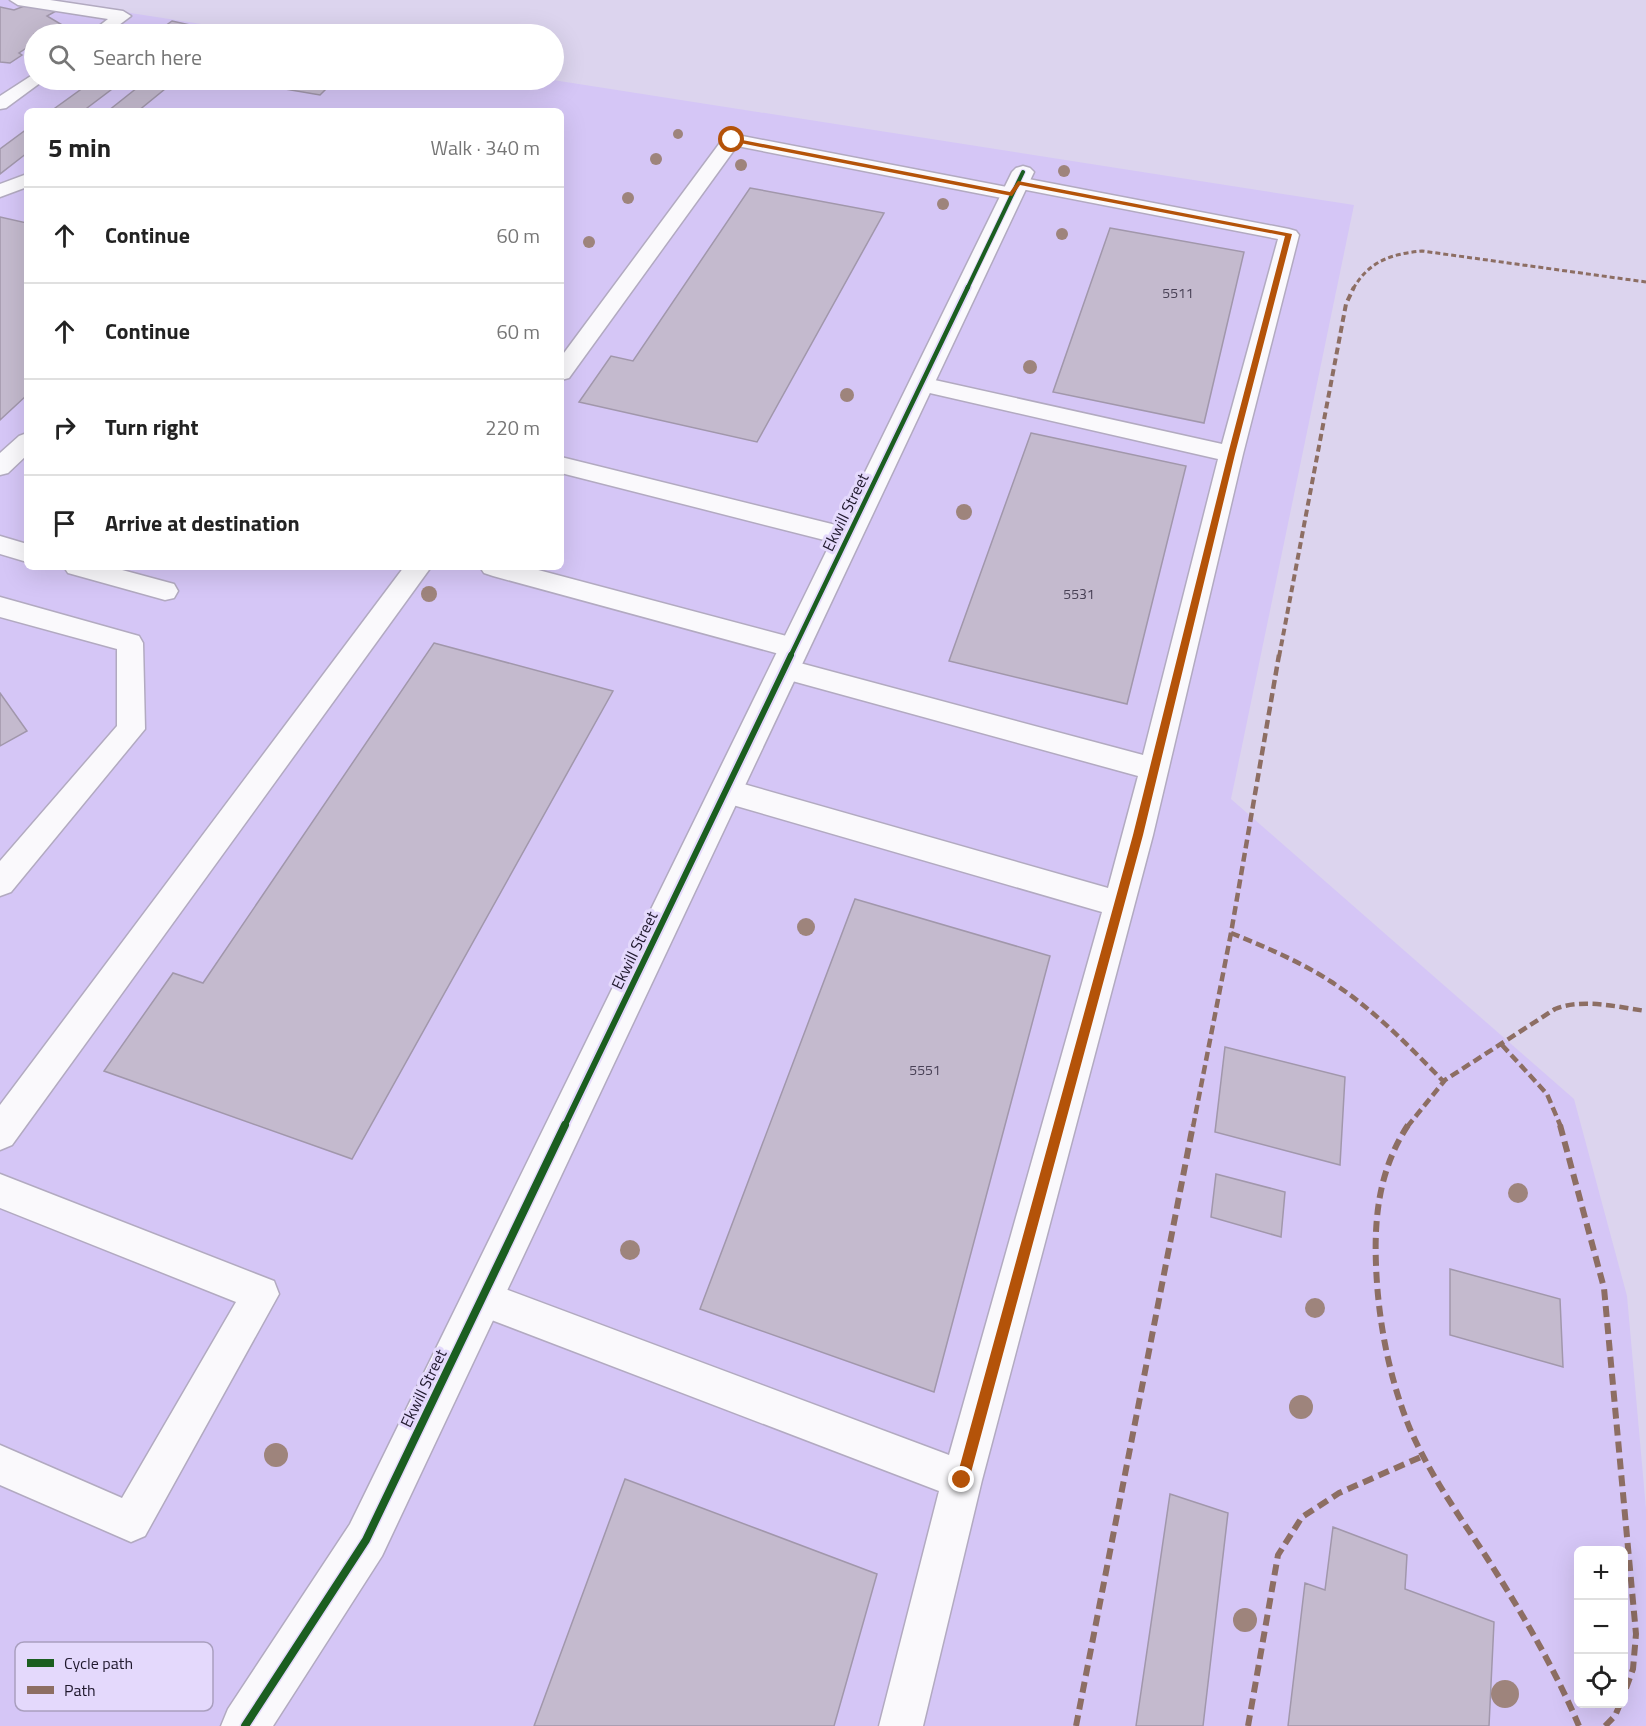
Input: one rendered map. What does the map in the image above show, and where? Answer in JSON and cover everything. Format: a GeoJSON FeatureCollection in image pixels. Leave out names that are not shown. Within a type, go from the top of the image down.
{"type":"FeatureCollection","features":[{"type":"Feature","properties":{"kind":"street","name":"Ekwill Street"},"geometry":{"type":"LineString","coordinates":[[246,1726],[366,1540],[1018,183]]}},
{"type":"Feature","properties":{"kind":"lane"},"geometry":{"type":"LineString","coordinates":[[18,0],[123,16],[111,24]]}},
{"type":"Feature","properties":{"kind":"lane"},"geometry":{"type":"LineString","coordinates":[[0,104],[24,87]]}},
{"type":"Feature","properties":{"kind":"lane"},"geometry":{"type":"LineString","coordinates":[[564,369],[732,140],[1018,183],[1289,234],[1231,454],[1119,904],[962,1480],[901,1726]]}},
{"type":"Feature","properties":{"kind":"lane"},"geometry":{"type":"LineString","coordinates":[[0,191],[24,181]]}},
{"type":"Feature","properties":{"kind":"lane"},"geometry":{"type":"LineString","coordinates":[[921,384],[1231,454]]}},
{"type":"Feature","properties":{"kind":"lane"},"geometry":{"type":"LineString","coordinates":[[0,467],[24,444]]}},
{"type":"Feature","properties":{"kind":"lane"},"geometry":{"type":"LineString","coordinates":[[564,466],[848,537]]}},
{"type":"Feature","properties":{"kind":"lane"},"geometry":{"type":"LineString","coordinates":[[0,545],[24,552]]}},
{"type":"Feature","properties":{"kind":"lane"},"geometry":{"type":"LineString","coordinates":[[88,570],[165,591]]}},
{"type":"Feature","properties":{"kind":"lane"},"geometry":{"type":"LineString","coordinates":[[0,1133],[416,570]]}},
{"type":"Feature","properties":{"kind":"lane"},"geometry":{"type":"LineString","coordinates":[[503,570],[1154,769]]}},
{"type":"Feature","properties":{"kind":"lane"},"geometry":{"type":"LineString","coordinates":[[0,608],[130,643],[131,729],[0,883]]}},
{"type":"Feature","properties":{"kind":"lane"},"geometry":{"type":"LineString","coordinates":[[726,791],[1119,904]]}},
{"type":"Feature","properties":{"kind":"lane"},"geometry":{"type":"LineString","coordinates":[[0,1191],[261,1294],[131,1522],[0,1464]]}},
{"type":"Feature","properties":{"kind":"lane"},"geometry":{"type":"LineString","coordinates":[[482,1298],[962,1480]]}},
{"type":"Feature","properties":{"kind":"shaded area"},"geometry":{"type":"Polygon","coordinates":[[[0,0],[47,0],[202,24],[24,24],[24,90],[564,90],[564,82],[1354,205],[1231,799],[1574,1099],[1627,1296],[1646,1509],[1646,1726],[0,1726],[0,0]]]}},
{"type":"Feature","properties":{"kind":"building"},"geometry":{"type":"Polygon","coordinates":[[[27,5],[56,11],[47,16],[61,24],[24,24],[24,50],[19,53],[22,55],[10,63],[0,62],[0,7],[14,10],[27,5]]]}},
{"type":"Feature","properties":{"kind":"building"},"geometry":{"type":"Polygon","coordinates":[[[172,21],[186,24],[168,24],[172,21]]]}},
{"type":"Feature","properties":{"kind":"building"},"geometry":{"type":"Polygon","coordinates":[[[80,90],[111,90],[87,108],[55,108],[80,90]]]}},
{"type":"Feature","properties":{"kind":"building"},"geometry":{"type":"Polygon","coordinates":[[[134,90],[164,90],[142,108],[112,108],[134,90]]]}},
{"type":"Feature","properties":{"kind":"building"},"geometry":{"type":"Polygon","coordinates":[[[291,90],[325,90],[320,95],[291,90]]]}},
{"type":"Feature","properties":{"kind":"building"},"geometry":{"type":"Polygon","coordinates":[[[24,131],[24,155],[0,174],[0,149],[24,131]]]}},
{"type":"Feature","properties":{"kind":"building"},"geometry":{"type":"Polygon","coordinates":[[[750,188],[884,213],[757,442],[579,402],[611,356],[633,361],[750,188]]]}},
{"type":"Feature","properties":{"kind":"building"},"geometry":{"type":"Polygon","coordinates":[[[0,217],[24,222],[24,398],[0,420],[0,217]]]}},
{"type":"Feature","properties":{"kind":"building"},"geometry":{"type":"Polygon","coordinates":[[[1110,228],[1244,252],[1204,423],[1053,392],[1110,228]]]}},
{"type":"Feature","properties":{"kind":"building"},"geometry":{"type":"Polygon","coordinates":[[[1031,433],[1186,466],[1127,704],[949,661],[1031,433]]]}},
{"type":"Feature","properties":{"kind":"building"},"geometry":{"type":"Polygon","coordinates":[[[434,643],[613,691],[352,1159],[104,1071],[173,973],[203,983],[434,643]]]}},
{"type":"Feature","properties":{"kind":"building"},"geometry":{"type":"Polygon","coordinates":[[[0,693],[27,731],[0,746],[0,693]]]}},
{"type":"Feature","properties":{"kind":"building"},"geometry":{"type":"Polygon","coordinates":[[[855,899],[1050,956],[934,1392],[700,1309],[855,899]]]}},
{"type":"Feature","properties":{"kind":"building"},"geometry":{"type":"Polygon","coordinates":[[[1225,1047],[1345,1077],[1340,1165],[1215,1132],[1225,1047]]]}},
{"type":"Feature","properties":{"kind":"building"},"geometry":{"type":"Polygon","coordinates":[[[1216,1174],[1285,1192],[1281,1237],[1211,1217],[1216,1174]]]}},
{"type":"Feature","properties":{"kind":"building"},"geometry":{"type":"Polygon","coordinates":[[[1450,1269],[1560,1299],[1563,1367],[1450,1335],[1450,1269]]]}},
{"type":"Feature","properties":{"kind":"building"},"geometry":{"type":"Polygon","coordinates":[[[625,1479],[877,1574],[834,1726],[534,1726],[625,1479]]]}},
{"type":"Feature","properties":{"kind":"building"},"geometry":{"type":"Polygon","coordinates":[[[1170,1494],[1228,1513],[1203,1726],[1136,1726],[1170,1494]]]}},
{"type":"Feature","properties":{"kind":"building"},"geometry":{"type":"Polygon","coordinates":[[[1333,1527],[1407,1555],[1405,1589],[1494,1622],[1489,1726],[1288,1726],[1305,1583],[1325,1590],[1333,1527]]]}},
{"type":"Feature","properties":{"kind":"marked path"},"geometry":{"type":"LineString","coordinates":[[1076,1726],[1231,933],[1293,577],[1346,304],[1352,290],[1366,270],[1384,259],[1407,252],[1422,251],[1646,282]]}},
{"type":"Feature","properties":{"kind":"marked path"},"geometry":{"type":"LineString","coordinates":[[1231,933],[1302,965],[1342,989],[1382,1022],[1443,1081]]}},
{"type":"Feature","properties":{"kind":"marked path"},"geometry":{"type":"LineString","coordinates":[[1579,1726],[1546,1655],[1424,1457],[1410,1428],[1398,1396],[1381,1322],[1375,1247],[1377,1212],[1382,1181],[1398,1142],[1424,1102],[1448,1078],[1530,1023],[1562,1006],[1593,1004],[1646,1011]]}},
{"type":"Feature","properties":{"kind":"marked path"},"geometry":{"type":"LineString","coordinates":[[1502,1045],[1547,1094],[1562,1129],[1604,1288],[1636,1634],[1633,1669],[1628,1683]]}},
{"type":"Feature","properties":{"kind":"marked path"},"geometry":{"type":"LineString","coordinates":[[1248,1726],[1278,1555],[1302,1517],[1339,1493],[1423,1456]]}},
{"type":"Feature","properties":{"kind":"marked path"},"geometry":{"type":"LineString","coordinates":[[1605,1726],[1615,1716],[1618,1708]]}},
{"type":"Feature","properties":{"kind":"cycle path"},"geometry":{"type":"LineString","coordinates":[[245,1726],[366,1540],[1023,172]]}},
{"type":"Feature","properties":{"kind":"route"},"geometry":{"type":"LineString","coordinates":[[732,140],[1012,194],[1018,183],[1289,234],[1231,454],[1138,835],[962,1480]]}}]}
